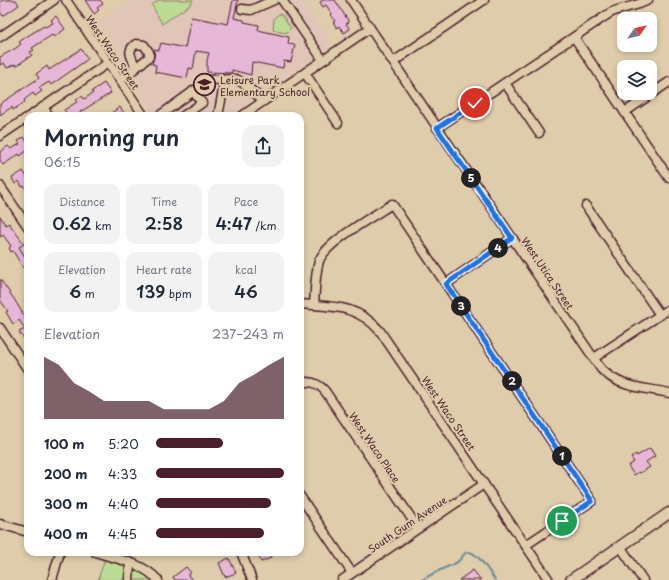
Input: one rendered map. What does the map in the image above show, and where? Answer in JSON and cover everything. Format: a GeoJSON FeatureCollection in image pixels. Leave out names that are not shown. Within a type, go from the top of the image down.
{"type":"FeatureCollection","features":[{"type":"Feature","properties":{"kind":"main road"},"geometry":{"type":"LineString","coordinates":[[570,580],[669,513]]}},
{"type":"Feature","properties":{"kind":"street"},"geometry":{"type":"LineString","coordinates":[[0,37],[54,0]]}},
{"type":"Feature","properties":{"kind":"street","name":"West Waco Street"},"geometry":{"type":"LineString","coordinates":[[66,0],[141,112]]}},
{"type":"Feature","properties":{"kind":"street"},"geometry":{"type":"LineString","coordinates":[[242,9],[251,10],[274,0]]}},
{"type":"Feature","properties":{"kind":"street"},"geometry":{"type":"LineString","coordinates":[[282,0],[323,60]]}},
{"type":"Feature","properties":{"kind":"street","name":"West Utica Street"},"geometry":{"type":"LineString","coordinates":[[351,0],[594,358],[607,374],[619,382],[630,386],[669,393]]}},
{"type":"Feature","properties":{"kind":"street"},"geometry":{"type":"LineString","coordinates":[[393,62],[484,0]]}},
{"type":"Feature","properties":{"kind":"street"},"geometry":{"type":"LineString","coordinates":[[437,128],[616,10],[641,4],[648,0]]}},
{"type":"Feature","properties":{"kind":"street"},"geometry":{"type":"LineString","coordinates":[[248,112],[370,28]]}},
{"type":"Feature","properties":{"kind":"street"},"geometry":{"type":"LineString","coordinates":[[574,37],[669,178]]}},
{"type":"Feature","properties":{"kind":"street"},"geometry":{"type":"LineString","coordinates":[[36,112],[108,63]]}},
{"type":"Feature","properties":{"kind":"street"},"geometry":{"type":"LineString","coordinates":[[120,80],[133,70]]}},
{"type":"Feature","properties":{"kind":"street"},"geometry":{"type":"LineString","coordinates":[[305,73],[338,124]]}},
{"type":"Feature","properties":{"kind":"street"},"geometry":{"type":"LineString","coordinates":[[166,112],[208,80],[236,79],[264,101]]}},
{"type":"Feature","properties":{"kind":"street"},"geometry":{"type":"LineString","coordinates":[[219,112],[225,80]]}},
{"type":"Feature","properties":{"kind":"street"},"geometry":{"type":"LineString","coordinates":[[625,112],[669,82]]}},
{"type":"Feature","properties":{"kind":"street"},"geometry":{"type":"LineString","coordinates":[[505,83],[539,133]]}},
{"type":"Feature","properties":{"kind":"street"},"geometry":{"type":"LineString","coordinates":[[189,112],[202,103],[193,91]]}},
{"type":"Feature","properties":{"kind":"street"},"geometry":{"type":"LineString","coordinates":[[43,107],[46,112]]}},
{"type":"Feature","properties":{"kind":"street"},"geometry":{"type":"LineString","coordinates":[[0,136],[24,120]]}},
{"type":"Feature","properties":{"kind":"street"},"geometry":{"type":"LineString","coordinates":[[0,186],[24,221]]}},
{"type":"Feature","properties":{"kind":"street"},"geometry":{"type":"LineString","coordinates":[[314,305],[317,270],[319,261],[323,254],[334,243],[392,204],[592,501],[526,545]]}},
{"type":"Feature","properties":{"kind":"street"},"geometry":{"type":"LineString","coordinates":[[586,206],[660,315]]}},
{"type":"Feature","properties":{"kind":"street"},"geometry":{"type":"LineString","coordinates":[[446,284],[512,238]]}},
{"type":"Feature","properties":{"kind":"street","name":"West Waco Street"},"geometry":{"type":"LineString","coordinates":[[304,304],[350,309],[368,318],[375,324],[549,580]]}},
{"type":"Feature","properties":{"kind":"street"},"geometry":{"type":"LineString","coordinates":[[594,358],[669,309]]}},
{"type":"Feature","properties":{"kind":"street"},"geometry":{"type":"LineString","coordinates":[[0,328],[24,364]]}},
{"type":"Feature","properties":{"kind":"street","name":"West Waco Place"},"geometry":{"type":"LineString","coordinates":[[304,383],[311,382],[318,384],[325,391],[418,528]]}},
{"type":"Feature","properties":{"kind":"street","name":"South Gum Avenue"},"geometry":{"type":"LineString","coordinates":[[342,580],[484,484]]}},
{"type":"Feature","properties":{"kind":"street"},"geometry":{"type":"LineString","coordinates":[[304,502],[352,573]]}},
{"type":"Feature","properties":{"kind":"street"},"geometry":{"type":"LineString","coordinates":[[0,524],[24,531]]}},
{"type":"Feature","properties":{"kind":"street"},"geometry":{"type":"LineString","coordinates":[[620,546],[643,580]]}},
{"type":"Feature","properties":{"kind":"street"},"geometry":{"type":"LineString","coordinates":[[52,580],[59,556]]}},
{"type":"Feature","properties":{"kind":"street"},"geometry":{"type":"LineString","coordinates":[[108,556],[145,569],[158,580]]}},
{"type":"Feature","properties":{"kind":"street"},"geometry":{"type":"LineString","coordinates":[[243,556],[252,580]]}},
{"type":"Feature","properties":{"kind":"street"},"geometry":{"type":"LineString","coordinates":[[129,580],[130,563]]}},
{"type":"Feature","properties":{"kind":"shaded area","name":"Leisure Park Elementary School"},"geometry":{"type":"Polygon","coordinates":[[[130,0],[302,0],[333,46],[236,112],[150,112],[92,26],[130,0]]]}},
{"type":"Feature","properties":{"kind":"green space"},"geometry":{"type":"Polygon","coordinates":[[[159,0],[193,0],[190,5],[162,24],[152,5],[159,0]]]}},
{"type":"Feature","properties":{"kind":"green space"},"geometry":{"type":"Polygon","coordinates":[[[279,14],[282,15],[291,28],[286,33],[273,30],[274,18],[279,14]]]}},
{"type":"Feature","properties":{"kind":"green space"},"geometry":{"type":"Polygon","coordinates":[[[105,558],[140,570],[153,580],[98,580],[105,558]]]}},
{"type":"Feature","properties":{"kind":"building"},"geometry":{"type":"Polygon","coordinates":[[[3,0],[16,0],[19,5],[3,16],[0,12],[0,2],[3,0]]]}},
{"type":"Feature","properties":{"kind":"building"},"geometry":{"type":"Polygon","coordinates":[[[85,0],[100,0],[103,4],[97,8],[99,10],[94,14],[85,0]]]}},
{"type":"Feature","properties":{"kind":"building","name":"Leisure Park Elementary School"},"geometry":{"type":"Polygon","coordinates":[[[233,0],[238,0],[234,18],[259,25],[258,30],[289,37],[288,44],[295,45],[291,62],[284,61],[283,68],[252,62],[251,75],[232,70],[232,73],[207,72],[207,60],[209,53],[196,51],[193,69],[189,68],[187,78],[155,72],[156,65],[152,64],[155,49],[159,50],[161,43],[185,48],[191,17],[228,24],[233,0]]]}},
{"type":"Feature","properties":{"kind":"building"},"geometry":{"type":"Polygon","coordinates":[[[323,0],[335,0],[349,22],[346,24],[350,29],[344,33],[339,26],[337,28],[333,22],[335,21],[331,15],[332,14],[326,5],[323,7],[320,2],[323,0]]]}},
{"type":"Feature","properties":{"kind":"building"},"geometry":{"type":"Polygon","coordinates":[[[56,16],[65,29],[54,37],[52,35],[32,48],[34,50],[30,52],[32,55],[16,66],[15,64],[7,68],[4,63],[0,65],[0,57],[16,48],[21,44],[19,42],[29,35],[44,26],[45,27],[53,23],[51,20],[56,16]]]}},
{"type":"Feature","properties":{"kind":"building"},"geometry":{"type":"Polygon","coordinates":[[[81,49],[88,59],[51,85],[49,82],[39,88],[42,91],[35,96],[33,93],[24,100],[25,102],[13,110],[12,107],[0,115],[0,104],[39,78],[36,74],[47,66],[49,70],[81,49]]]}},
{"type":"Feature","properties":{"kind":"building"},"geometry":{"type":"Polygon","coordinates":[[[104,83],[111,93],[80,112],[66,112],[64,110],[77,102],[76,100],[82,96],[84,99],[93,93],[92,91],[104,83]]]}},
{"type":"Feature","properties":{"kind":"building"},"geometry":{"type":"Polygon","coordinates":[[[120,107],[123,112],[113,112],[120,107]]]}},
{"type":"Feature","properties":{"kind":"building"},"geometry":{"type":"Polygon","coordinates":[[[24,137],[24,153],[20,156],[19,154],[3,165],[0,160],[0,152],[8,146],[11,149],[20,144],[18,141],[24,137]]]}},
{"type":"Feature","properties":{"kind":"building"},"geometry":{"type":"Polygon","coordinates":[[[23,171],[24,186],[22,187],[19,181],[15,184],[12,178],[23,171]]]}},
{"type":"Feature","properties":{"kind":"building"},"geometry":{"type":"Polygon","coordinates":[[[0,216],[6,225],[9,223],[24,244],[19,247],[24,255],[24,269],[13,251],[11,252],[9,248],[11,246],[3,235],[0,237],[0,216]]]}},
{"type":"Feature","properties":{"kind":"building"},"geometry":{"type":"Polygon","coordinates":[[[0,279],[24,315],[24,328],[19,320],[13,324],[6,312],[8,311],[0,300],[0,279]]]}},
{"type":"Feature","properties":{"kind":"building"},"geometry":{"type":"Polygon","coordinates":[[[24,330],[24,339],[19,332],[24,330]]]}},
{"type":"Feature","properties":{"kind":"building"},"geometry":{"type":"Polygon","coordinates":[[[650,448],[655,456],[646,462],[650,467],[634,475],[628,466],[634,462],[631,458],[636,454],[637,456],[650,448]]]}},
{"type":"Feature","properties":{"kind":"building"},"geometry":{"type":"Polygon","coordinates":[[[258,556],[270,556],[271,558],[261,562],[258,556]]]}},
{"type":"Feature","properties":{"kind":"building"},"geometry":{"type":"Polygon","coordinates":[[[229,558],[236,573],[225,577],[219,563],[229,558]]]}},
{"type":"Feature","properties":{"kind":"building"},"geometry":{"type":"Polygon","coordinates":[[[186,567],[191,573],[188,575],[192,580],[175,580],[173,577],[186,567]]]}},
{"type":"Feature","properties":{"kind":"building"},"geometry":{"type":"Polygon","coordinates":[[[473,570],[481,580],[459,580],[473,570]]]}},
{"type":"Feature","properties":{"kind":"waterway"},"geometry":{"type":"LineString","coordinates":[[422,580],[456,563],[467,552],[471,552],[479,558],[495,580]]}},
{"type":"Feature","properties":{"kind":"place","name":"Leisure Park Elementary School"},"geometry":{"type":"Point","coordinates":[204,85]}},
{"type":"Feature","properties":{"kind":"route"},"geometry":{"type":"LineString","coordinates":[[475,103],[437,128],[512,238],[446,284],[592,501],[562,521]]}}]}
